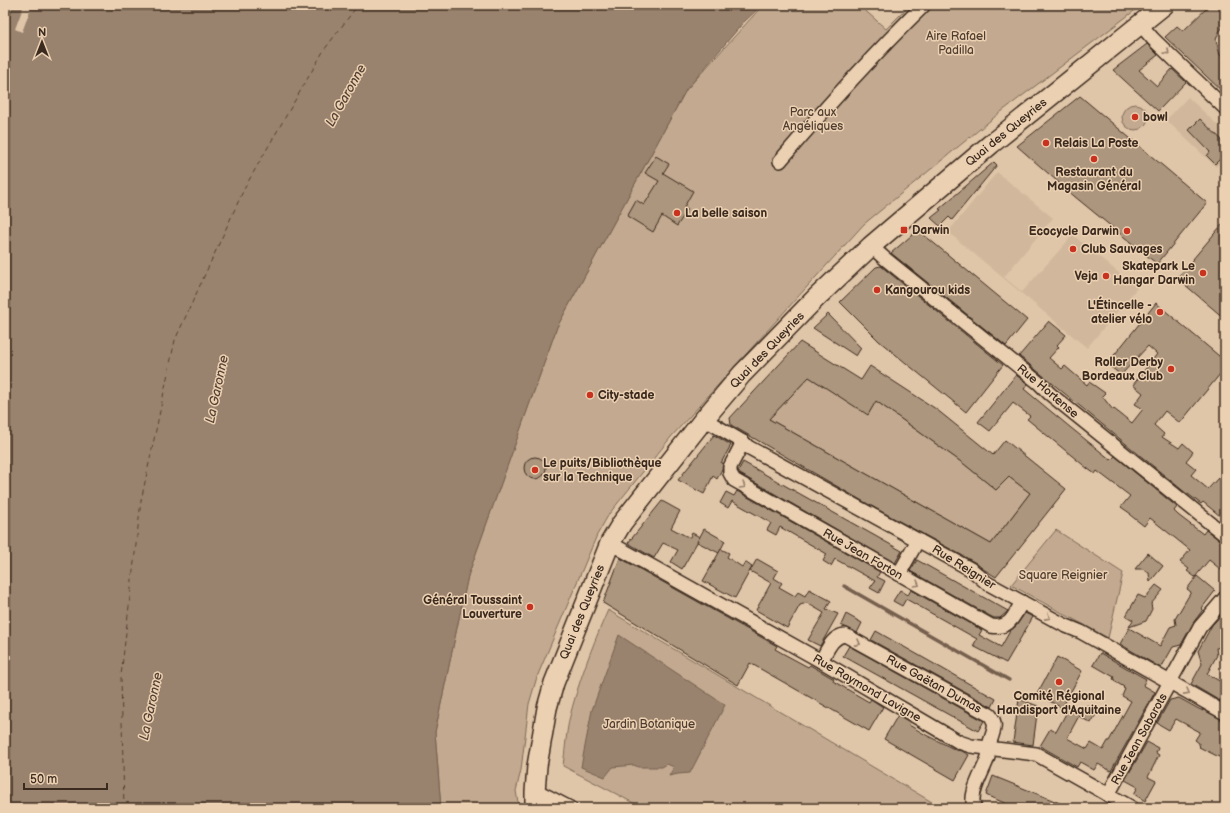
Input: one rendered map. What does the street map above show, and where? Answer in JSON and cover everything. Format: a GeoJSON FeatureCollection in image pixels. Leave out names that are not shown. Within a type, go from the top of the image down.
{"type":"FeatureCollection","features":[{"type":"Feature","properties":{"kind":"main road","name":"Quai des Queyries"},"geometry":{"type":"LineString","coordinates":[[535,800],[537,766],[547,708],[554,683],[610,543],[622,523],[704,419],[742,374],[816,298],[871,246],[991,144],[1164,5]]}},
{"type":"Feature","properties":{"kind":"street"},"geometry":{"type":"LineString","coordinates":[[780,161],[888,41],[924,5]]}},
{"type":"Feature","properties":{"kind":"street"},"geometry":{"type":"LineString","coordinates":[[1140,24],[1153,39],[1225,108]]}},
{"type":"Feature","properties":{"kind":"street","name":"Rue Hortense"},"geometry":{"type":"LineString","coordinates":[[871,246],[1225,536]]}},
{"type":"Feature","properties":{"kind":"street","name":"Rue Reignier"},"geometry":{"type":"LineString","coordinates":[[704,419],[755,450],[972,570],[987,583],[1064,625],[1081,632],[1225,713]]}},
{"type":"Feature","properties":{"kind":"street","name":"Rue Jean Forton"},"geometry":{"type":"LineString","coordinates":[[743,442],[730,467],[730,473],[734,480],[991,626],[998,627],[1006,625],[1011,620],[1022,602]]}},
{"type":"Feature","properties":{"kind":"street"},"geometry":{"type":"LineString","coordinates":[[899,574],[918,540]]}},
{"type":"Feature","properties":{"kind":"street","name":"Rue Raymond Lavigne"},"geometry":{"type":"LineString","coordinates":[[610,543],[821,661],[960,742],[971,746],[1036,754],[1132,808]]}},
{"type":"Feature","properties":{"kind":"street","name":"Rue Jean Sabarots"},"geometry":{"type":"LineString","coordinates":[[1108,795],[1200,628],[1225,598]]}},
{"type":"Feature","properties":{"kind":"street","name":"Rue Gaëtan Dumas"},"geometry":{"type":"LineString","coordinates":[[821,661],[834,639],[845,635],[990,715],[995,724],[988,757],[972,796],[973,805],[975,808]]}},
{"type":"Feature","properties":{"kind":"street"},"geometry":{"type":"LineString","coordinates":[[535,800],[541,793],[570,808]]}},
{"type":"Feature","properties":{"kind":"shaded area"},"geometry":{"type":"Polygon","coordinates":[[[1188,97],[1225,132],[1225,157],[1216,167],[1166,120],[1188,97]]]}},
{"type":"Feature","properties":{"kind":"shaded area","name":"Darwin"},"geometry":{"type":"Polygon","coordinates":[[[997,172],[1053,218],[1004,277],[1022,292],[1073,235],[1137,288],[1087,348],[948,232],[997,172]]]}},
{"type":"Feature","properties":{"kind":"green space","name":"Parc aux Angéliques"},"geometry":{"type":"Polygon","coordinates":[[[763,5],[859,5],[886,29],[910,5],[1142,5],[997,115],[864,224],[671,437],[609,514],[597,535],[537,677],[529,704],[521,770],[516,791],[519,808],[441,808],[435,732],[468,575],[557,327],[686,90],[763,5]]]}},
{"type":"Feature","properties":{"kind":"green space","name":"bowl"},"geometry":{"type":"Polygon","coordinates":[[[1135,104],[1144,108],[1148,117],[1144,126],[1135,130],[1126,126],[1122,117],[1126,108],[1135,104]]]}},
{"type":"Feature","properties":{"kind":"green space"},"geometry":{"type":"Polygon","coordinates":[[[809,377],[868,414],[876,401],[964,464],[996,490],[1009,477],[1030,493],[991,544],[769,419],[809,377]]]}},
{"type":"Feature","properties":{"kind":"green space","name":"Square Reignier"},"geometry":{"type":"Polygon","coordinates":[[[1056,530],[1123,573],[1108,638],[1011,585],[1056,530]]]}},
{"type":"Feature","properties":{"kind":"green space","name":"Jardin Botanique"},"geometry":{"type":"Polygon","coordinates":[[[608,610],[942,808],[643,808],[563,766],[569,720],[577,692],[596,637],[608,610]]]}},
{"type":"Feature","properties":{"kind":"water","name":"La Garonne"},"geometry":{"type":"Polygon","coordinates":[[[14,5],[762,5],[743,23],[686,90],[557,327],[468,576],[435,732],[441,808],[5,808],[5,29],[14,5]]]}},
{"type":"Feature","properties":{"kind":"water"},"geometry":{"type":"Polygon","coordinates":[[[619,635],[725,705],[690,773],[669,776],[674,767],[667,764],[662,767],[638,767],[634,765],[613,767],[605,777],[581,767],[592,710],[619,635]]]}},
{"type":"Feature","properties":{"kind":"pier"},"geometry":{"type":"Polygon","coordinates":[[[24,5],[32,5],[22,32],[15,29],[24,5]]]}},
{"type":"Feature","properties":{"kind":"building"},"geometry":{"type":"Polygon","coordinates":[[[1210,5],[1225,5],[1225,24],[1219,32],[1216,40],[1220,55],[1225,58],[1225,94],[1165,37],[1177,26],[1183,31],[1210,5]]]}},
{"type":"Feature","properties":{"kind":"building"},"geometry":{"type":"Polygon","coordinates":[[[1147,44],[1158,55],[1139,70],[1157,86],[1172,69],[1186,82],[1158,111],[1113,70],[1147,44]]]}},
{"type":"Feature","properties":{"kind":"building"},"geometry":{"type":"Polygon","coordinates":[[[1080,96],[1207,203],[1157,264],[1074,196],[1017,146],[1080,96]]]}},
{"type":"Feature","properties":{"kind":"building"},"geometry":{"type":"Polygon","coordinates":[[[1200,119],[1225,143],[1225,154],[1215,164],[1207,156],[1210,152],[1189,130],[1200,119]]]}},
{"type":"Feature","properties":{"kind":"building"},"geometry":{"type":"Polygon","coordinates":[[[656,156],[669,164],[663,173],[693,191],[684,207],[688,209],[677,226],[662,216],[653,232],[627,216],[636,200],[644,205],[659,181],[645,173],[656,156]]]}},
{"type":"Feature","properties":{"kind":"building"},"geometry":{"type":"Polygon","coordinates":[[[994,162],[997,165],[952,220],[949,217],[940,226],[931,218],[941,210],[939,209],[994,162]]]}},
{"type":"Feature","properties":{"kind":"building","name":"Skatepark Le Hangar Darwin"},"geometry":{"type":"Polygon","coordinates":[[[1225,221],[1225,319],[1177,278],[1225,221]]]}},
{"type":"Feature","properties":{"kind":"building"},"geometry":{"type":"Polygon","coordinates":[[[918,230],[1027,320],[1006,346],[891,253],[918,230]]]}},
{"type":"Feature","properties":{"kind":"building"},"geometry":{"type":"Polygon","coordinates":[[[881,266],[1003,365],[966,412],[879,341],[840,302],[876,267],[881,266]]]}},
{"type":"Feature","properties":{"kind":"building"},"geometry":{"type":"Polygon","coordinates":[[[1156,303],[1225,361],[1225,368],[1180,423],[1165,411],[1154,425],[1164,434],[1162,437],[1179,448],[1183,443],[1193,452],[1186,461],[1196,469],[1191,475],[1208,489],[1218,478],[1225,484],[1225,520],[1203,502],[1201,504],[1187,494],[1019,356],[1049,321],[1066,335],[1057,345],[1059,347],[1049,358],[1062,369],[1065,366],[1087,385],[1089,382],[1105,393],[1102,396],[1113,410],[1114,409],[1132,423],[1143,409],[1135,404],[1143,393],[1133,385],[1157,354],[1148,346],[1121,375],[1107,364],[1156,303]]]}},
{"type":"Feature","properties":{"kind":"building"},"geometry":{"type":"Polygon","coordinates":[[[828,314],[861,348],[856,356],[813,328],[828,314]]]}},
{"type":"Feature","properties":{"kind":"building"},"geometry":{"type":"Polygon","coordinates":[[[800,342],[861,380],[870,366],[936,409],[993,455],[1005,440],[1066,489],[996,577],[976,563],[864,502],[731,425],[730,418],[800,342]],[[809,377],[769,419],[991,544],[1030,493],[1009,477],[996,490],[964,464],[876,401],[868,415],[809,377]]]}},
{"type":"Feature","properties":{"kind":"building"},"geometry":{"type":"Polygon","coordinates":[[[1016,375],[1028,384],[1024,389],[1071,428],[1111,460],[1115,456],[1177,507],[1174,511],[1178,515],[1203,534],[1206,530],[1225,544],[1225,573],[1209,560],[1195,577],[1187,571],[1189,569],[1180,562],[1190,550],[1150,518],[1144,526],[1130,515],[1131,514],[1121,507],[1130,496],[1097,471],[1095,474],[1088,469],[1027,419],[1030,416],[1013,403],[990,431],[978,422],[1016,375]]]}},
{"type":"Feature","properties":{"kind":"building"},"geometry":{"type":"Polygon","coordinates":[[[714,435],[731,445],[721,463],[723,463],[722,469],[717,479],[713,476],[704,494],[678,480],[714,435]]]}},
{"type":"Feature","properties":{"kind":"building","name":"Le puits/Bibliothèque sur la Technique"},"geometry":{"type":"Polygon","coordinates":[[[535,457],[539,458],[545,464],[545,472],[539,478],[535,479],[531,478],[525,472],[524,468],[525,464],[531,458],[535,457]]]}},
{"type":"Feature","properties":{"kind":"building"},"geometry":{"type":"Polygon","coordinates":[[[743,462],[902,551],[895,563],[740,474],[738,471],[743,462]]]}},
{"type":"Feature","properties":{"kind":"building"},"geometry":{"type":"Polygon","coordinates":[[[737,491],[880,572],[877,577],[885,581],[879,593],[870,588],[875,581],[835,559],[831,566],[823,561],[827,554],[780,527],[776,535],[767,530],[771,523],[732,501],[728,508],[720,503],[726,492],[734,496],[737,491]]]}},
{"type":"Feature","properties":{"kind":"building"},"geometry":{"type":"Polygon","coordinates":[[[662,501],[680,511],[671,528],[686,536],[690,537],[692,533],[700,537],[682,569],[671,562],[678,550],[663,543],[654,558],[628,543],[662,501]]]}},
{"type":"Feature","properties":{"kind":"building"},"geometry":{"type":"Polygon","coordinates":[[[704,529],[725,541],[719,553],[697,542],[704,529]]]}},
{"type":"Feature","properties":{"kind":"building"},"geometry":{"type":"Polygon","coordinates":[[[721,549],[729,553],[727,557],[742,567],[745,562],[752,567],[735,598],[703,581],[721,549]]]}},
{"type":"Feature","properties":{"kind":"building"},"geometry":{"type":"Polygon","coordinates":[[[1148,553],[1163,566],[1150,582],[1149,573],[1143,569],[1135,569],[1148,553]]]}},
{"type":"Feature","properties":{"kind":"building"},"geometry":{"type":"Polygon","coordinates":[[[620,558],[777,646],[775,649],[782,653],[808,667],[810,665],[834,679],[833,681],[869,702],[871,699],[883,707],[869,731],[750,663],[738,685],[603,603],[620,558]]]}},
{"type":"Feature","properties":{"kind":"building"},"geometry":{"type":"Polygon","coordinates":[[[757,559],[778,571],[774,578],[782,583],[779,587],[795,596],[798,592],[805,596],[809,589],[831,601],[826,609],[838,614],[820,646],[808,640],[824,613],[807,603],[800,605],[787,628],[756,610],[771,583],[750,571],[757,559]]]}},
{"type":"Feature","properties":{"kind":"building"},"geometry":{"type":"Polygon","coordinates":[[[917,560],[1008,611],[1000,618],[990,616],[910,571],[917,560]]]}},
{"type":"Feature","properties":{"kind":"building"},"geometry":{"type":"Polygon","coordinates":[[[1197,576],[1215,591],[1202,608],[1202,611],[1193,623],[1181,645],[1173,647],[1161,668],[1120,644],[1129,628],[1160,646],[1170,627],[1176,625],[1175,619],[1191,592],[1187,589],[1197,576]]]}},
{"type":"Feature","properties":{"kind":"building"},"geometry":{"type":"Polygon","coordinates":[[[1156,585],[1163,590],[1151,604],[1152,609],[1146,621],[1129,627],[1133,620],[1126,616],[1138,595],[1145,598],[1156,585]]]}},
{"type":"Feature","properties":{"kind":"building"},"geometry":{"type":"Polygon","coordinates":[[[900,590],[908,595],[911,590],[982,630],[979,635],[1001,647],[1010,631],[1016,626],[1025,613],[1033,617],[1006,663],[973,646],[977,639],[906,599],[902,606],[893,601],[900,590]]]}},
{"type":"Feature","properties":{"kind":"building"},"geometry":{"type":"Polygon","coordinates":[[[1225,611],[1225,642],[1222,647],[1216,648],[1217,655],[1207,674],[1225,684],[1225,704],[1191,684],[1202,664],[1198,651],[1212,625],[1225,611]]]}},
{"type":"Feature","properties":{"kind":"building"},"geometry":{"type":"Polygon","coordinates":[[[846,614],[862,623],[857,633],[841,625],[846,614]]]}},
{"type":"Feature","properties":{"kind":"building"},"geometry":{"type":"Polygon","coordinates":[[[876,631],[996,699],[992,707],[871,640],[876,631]]]}},
{"type":"Feature","properties":{"kind":"building"},"geometry":{"type":"Polygon","coordinates":[[[849,646],[984,721],[978,731],[843,656],[849,646]]]}},
{"type":"Feature","properties":{"kind":"building"},"geometry":{"type":"Polygon","coordinates":[[[1100,653],[1146,679],[1143,685],[1155,692],[1111,771],[1098,764],[1094,770],[1080,762],[1077,767],[1040,746],[1050,729],[1056,732],[1069,708],[1080,714],[1067,738],[1087,749],[1091,743],[1103,750],[1109,741],[1131,701],[1122,696],[1125,689],[1114,681],[1114,677],[1093,665],[1100,653]]]}},
{"type":"Feature","properties":{"kind":"building","name":"Comité Régional Handisport d'Aquitaine"},"geometry":{"type":"Polygon","coordinates":[[[1057,657],[1082,671],[1062,708],[1037,694],[1057,657]]]}},
{"type":"Feature","properties":{"kind":"building"},"geometry":{"type":"Polygon","coordinates":[[[1179,698],[1225,721],[1225,760],[1199,747],[1199,743],[1195,740],[1200,732],[1176,719],[1169,730],[1157,723],[1170,700],[1179,698]]]}},
{"type":"Feature","properties":{"kind":"building"},"geometry":{"type":"Polygon","coordinates":[[[1019,699],[1038,706],[1033,745],[1013,742],[1019,699]]]}},
{"type":"Feature","properties":{"kind":"building"},"geometry":{"type":"Polygon","coordinates":[[[1087,705],[1098,711],[1091,723],[1080,717],[1087,705]]]}},
{"type":"Feature","properties":{"kind":"building"},"geometry":{"type":"Polygon","coordinates":[[[898,715],[910,722],[909,725],[926,735],[969,755],[955,780],[884,739],[898,715]]]}},
{"type":"Feature","properties":{"kind":"building"},"geometry":{"type":"Polygon","coordinates":[[[1147,742],[1158,748],[1156,753],[1159,755],[1148,777],[1156,781],[1145,801],[1134,794],[1138,787],[1125,780],[1147,742]]]}},
{"type":"Feature","properties":{"kind":"building"},"geometry":{"type":"Polygon","coordinates":[[[993,776],[1072,808],[1017,808],[986,795],[993,776]]]}},
{"type":"Feature","properties":{"kind":"waterway"},"geometry":{"type":"LineString","coordinates":[[844,586],[1009,680]]}},
{"type":"Feature","properties":{"kind":"ferry route"},"geometry":{"type":"LineString","coordinates":[[124,808],[121,676],[141,501],[175,340],[245,187],[324,50],[358,5]]}},
{"type":"Feature","properties":{"kind":"place","name":"bowl"},"geometry":{"type":"Point","coordinates":[1135,117]}},
{"type":"Feature","properties":{"kind":"place","name":"Relais La Poste"},"geometry":{"type":"Point","coordinates":[1046,143]}},
{"type":"Feature","properties":{"kind":"place","name":"Restaurant du Magasin Général"},"geometry":{"type":"Point","coordinates":[1094,159]}},
{"type":"Feature","properties":{"kind":"place","name":"La belle saison"},"geometry":{"type":"Point","coordinates":[677,213]}},
{"type":"Feature","properties":{"kind":"place","name":"Darwin"},"geometry":{"type":"Point","coordinates":[904,230]}},
{"type":"Feature","properties":{"kind":"place","name":"Ecocycle Darwin"},"geometry":{"type":"Point","coordinates":[1127,231]}},
{"type":"Feature","properties":{"kind":"place","name":"Club Sauvages"},"geometry":{"type":"Point","coordinates":[1073,249]}},
{"type":"Feature","properties":{"kind":"place","name":"Skatepark Le Hangar Darwin"},"geometry":{"type":"Point","coordinates":[1203,273]}},
{"type":"Feature","properties":{"kind":"place","name":"Veja"},"geometry":{"type":"Point","coordinates":[1106,276]}},
{"type":"Feature","properties":{"kind":"place","name":"Kangourou kids"},"geometry":{"type":"Point","coordinates":[877,290]}},
{"type":"Feature","properties":{"kind":"place","name":"L'Étincelle - atelier vélo"},"geometry":{"type":"Point","coordinates":[1160,312]}},
{"type":"Feature","properties":{"kind":"place","name":"Roller Derby Bordeaux Club"},"geometry":{"type":"Point","coordinates":[1171,369]}},
{"type":"Feature","properties":{"kind":"place","name":"City-stade"},"geometry":{"type":"Point","coordinates":[590,395]}},
{"type":"Feature","properties":{"kind":"place","name":"Le puits/Bibliothèque sur la Technique"},"geometry":{"type":"Point","coordinates":[535,470]}},
{"type":"Feature","properties":{"kind":"place","name":"Général Toussaint Louverture"},"geometry":{"type":"Point","coordinates":[530,607]}},
{"type":"Feature","properties":{"kind":"place","name":"Comité Régional Handisport d'Aquitaine"},"geometry":{"type":"Point","coordinates":[1059,682]}},
{"type":"Feature","properties":{"kind":"park label","name":"Aire Rafael Padilla"},"geometry":{"type":"Point","coordinates":[956,43]}}]}
